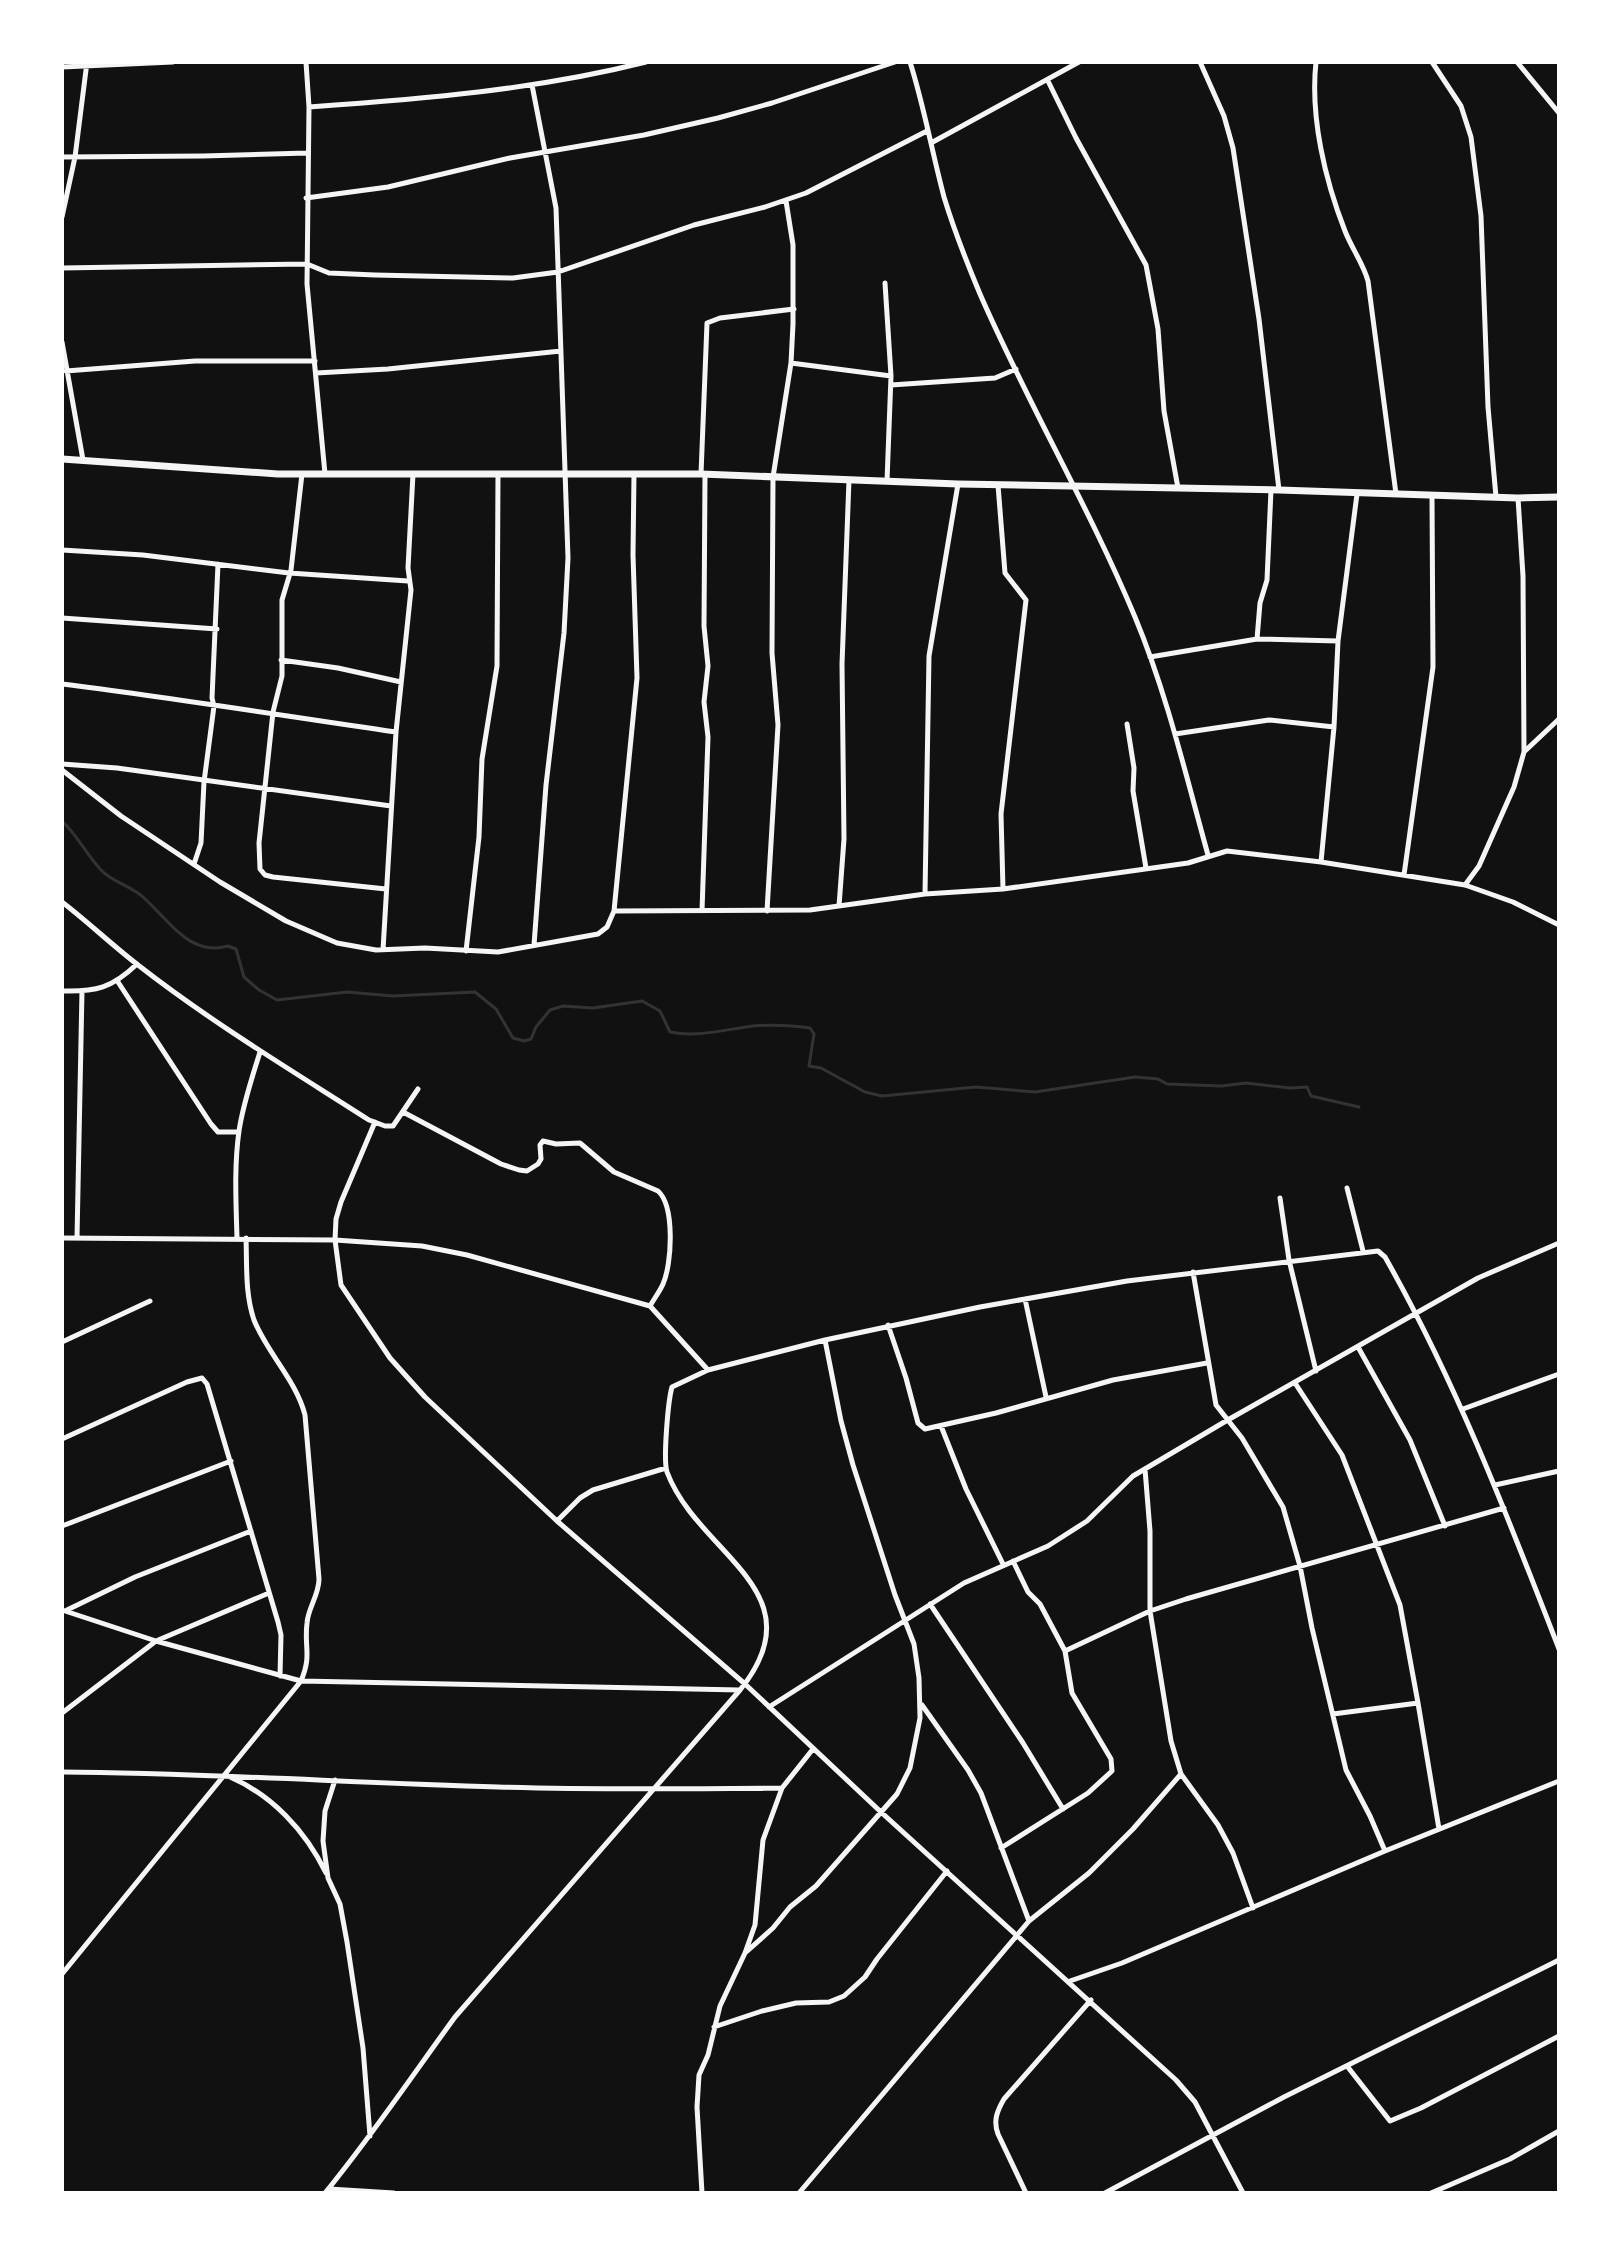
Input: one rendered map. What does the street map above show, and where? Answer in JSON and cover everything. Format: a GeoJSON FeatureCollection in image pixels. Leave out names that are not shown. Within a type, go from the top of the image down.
{"type":"FeatureCollection","features":[{"type":"Feature","properties":{"kind":"street"},"geometry":{"type":"LineString","coordinates":[[62,67],[173,62]]}},
{"type":"Feature","properties":{"kind":"street"},"geometry":{"type":"LineString","coordinates":[[306,62],[309,107],[307,264],[325,474]]}},
{"type":"Feature","properties":{"kind":"street"},"geometry":{"type":"LineString","coordinates":[[309,107],[470,94],[603,73],[646,62]]}},
{"type":"Feature","properties":{"kind":"street"},"geometry":{"type":"LineString","coordinates":[[306,198],[388,187],[546,152],[644,135],[751,110],[895,62]]}},
{"type":"Feature","properties":{"kind":"street"},"geometry":{"type":"LineString","coordinates":[[910,62],[955,227],[980,292],[1071,485],[1107,553],[1150,657],[1208,855]]}},
{"type":"Feature","properties":{"kind":"street"},"geometry":{"type":"LineString","coordinates":[[931,143],[1079,62]]}},
{"type":"Feature","properties":{"kind":"street"},"geometry":{"type":"LineString","coordinates":[[1200,62],[1224,116],[1233,148],[1259,319],[1275,490],[1267,580],[1260,603],[1257,639]]}},
{"type":"Feature","properties":{"kind":"street"},"geometry":{"type":"LineString","coordinates":[[1316,62],[1314,78],[1318,117],[1330,185],[1346,234],[1368,281],[1396,495]]}},
{"type":"Feature","properties":{"kind":"street"},"geometry":{"type":"LineString","coordinates":[[1432,62],[1461,106],[1471,137],[1481,216],[1488,407],[1496,498]]}},
{"type":"Feature","properties":{"kind":"street"},"geometry":{"type":"LineString","coordinates":[[1517,62],[1559,113]]}},
{"type":"Feature","properties":{"kind":"street"},"geometry":{"type":"LineString","coordinates":[[62,217],[75,157],[86,64]]}},
{"type":"Feature","properties":{"kind":"street"},"geometry":{"type":"LineString","coordinates":[[1048,81],[1146,265],[1158,329],[1164,411],[1178,488]]}},
{"type":"Feature","properties":{"kind":"street"},"geometry":{"type":"LineString","coordinates":[[532,85],[556,208],[568,558],[564,633],[546,785],[534,945]]}},
{"type":"Feature","properties":{"kind":"street"},"geometry":{"type":"LineString","coordinates":[[62,268],[307,264],[329,273],[513,278],[558,272],[694,225],[786,201],[927,131]]}},
{"type":"Feature","properties":{"kind":"street"},"geometry":{"type":"LineString","coordinates":[[62,157],[307,153]]}},
{"type":"Feature","properties":{"kind":"street"},"geometry":{"type":"LineString","coordinates":[[767,911],[778,725],[772,653],[773,477],[791,363],[794,309],[793,245],[786,201]]}},
{"type":"Feature","properties":{"kind":"street"},"geometry":{"type":"LineString","coordinates":[[885,283],[891,376],[887,481]]}},
{"type":"Feature","properties":{"kind":"street"},"geometry":{"type":"LineString","coordinates":[[702,911],[708,737],[704,702],[708,666],[704,626],[703,474],[707,323],[720,318],[794,309]]}},
{"type":"Feature","properties":{"kind":"street"},"geometry":{"type":"LineString","coordinates":[[62,342],[83,460]]}},
{"type":"Feature","properties":{"kind":"street"},"geometry":{"type":"LineString","coordinates":[[316,373],[399,368],[561,351]]}},
{"type":"Feature","properties":{"kind":"street"},"geometry":{"type":"LineString","coordinates":[[66,371],[195,361],[315,361]]}},
{"type":"Feature","properties":{"kind":"street"},"geometry":{"type":"LineString","coordinates":[[791,363],[891,376]]}},
{"type":"Feature","properties":{"kind":"street"},"geometry":{"type":"LineString","coordinates":[[891,385],[995,378],[1016,369]]}},
{"type":"Feature","properties":{"kind":"street"},"geometry":{"type":"LineString","coordinates":[[62,459],[302,474],[703,474],[958,484],[1559,497]]}},
{"type":"Feature","properties":{"kind":"street"},"geometry":{"type":"LineString","coordinates":[[383,950],[396,732],[411,590],[408,581],[413,473]]}},
{"type":"Feature","properties":{"kind":"street"},"geometry":{"type":"LineString","coordinates":[[302,474],[289,573],[282,600],[280,686],[273,712],[259,843],[262,873],[273,877],[386,889]]}},
{"type":"Feature","properties":{"kind":"street"},"geometry":{"type":"LineString","coordinates":[[466,951],[479,837],[482,759],[497,666],[498,474]]}},
{"type":"Feature","properties":{"kind":"street"},"geometry":{"type":"LineString","coordinates":[[62,770],[121,816],[194,864],[286,921],[315,935],[357,948],[466,951],[511,951],[593,936],[607,927],[614,911],[637,678],[634,474]]}},
{"type":"Feature","properties":{"kind":"street"},"geometry":{"type":"LineString","coordinates":[[839,906],[844,839],[842,664],[849,480]]}},
{"type":"Feature","properties":{"kind":"street"},"geometry":{"type":"LineString","coordinates":[[925,894],[927,683],[932,633],[958,484]]}},
{"type":"Feature","properties":{"kind":"street"},"geometry":{"type":"LineString","coordinates":[[998,484],[1006,577],[1026,600],[1001,814],[1003,889]]}},
{"type":"Feature","properties":{"kind":"street"},"geometry":{"type":"LineString","coordinates":[[1321,862],[1334,727],[1338,641],[1357,494]]}},
{"type":"Feature","properties":{"kind":"street"},"geometry":{"type":"LineString","coordinates":[[1404,875],[1433,667],[1432,496]]}},
{"type":"Feature","properties":{"kind":"street"},"geometry":{"type":"LineString","coordinates":[[1465,885],[1479,866],[1514,787],[1524,752],[1523,576],[1518,498]]}},
{"type":"Feature","properties":{"kind":"street"},"geometry":{"type":"LineString","coordinates":[[62,550],[143,555],[289,573],[408,581]]}},
{"type":"Feature","properties":{"kind":"street"},"geometry":{"type":"LineString","coordinates":[[194,864],[201,843],[204,782],[214,706],[218,564]]}},
{"type":"Feature","properties":{"kind":"street"},"geometry":{"type":"LineString","coordinates":[[62,618],[217,629]]}},
{"type":"Feature","properties":{"kind":"street"},"geometry":{"type":"LineString","coordinates":[[1150,657],[1257,639],[1338,641]]}},
{"type":"Feature","properties":{"kind":"street"},"geometry":{"type":"LineString","coordinates":[[281,660],[338,668],[401,682]]}},
{"type":"Feature","properties":{"kind":"street"},"geometry":{"type":"LineString","coordinates":[[62,684],[396,732]]}},
{"type":"Feature","properties":{"kind":"street"},"geometry":{"type":"LineString","coordinates":[[1524,752],[1559,719]]}},
{"type":"Feature","properties":{"kind":"street"},"geometry":{"type":"LineString","coordinates":[[1175,734],[1269,720],[1334,727]]}},
{"type":"Feature","properties":{"kind":"street"},"geometry":{"type":"LineString","coordinates":[[1127,724],[1134,768],[1133,791],[1146,868]]}},
{"type":"Feature","properties":{"kind":"street"},"geometry":{"type":"LineString","coordinates":[[62,764],[117,768],[391,806]]}},
{"type":"Feature","properties":{"kind":"street"},"geometry":{"type":"LineString","coordinates":[[614,911],[767,911],[839,906],[925,894],[1003,889],[1188,863],[1227,851],[1321,862],[1465,885],[1513,902],[1559,925]]}},
{"type":"Feature","properties":{"kind":"street"},"geometry":{"type":"LineString","coordinates":[[62,902],[137,964],[260,1052],[375,1122],[393,1126],[418,1089]]}},
{"type":"Feature","properties":{"kind":"street"},"geometry":{"type":"LineString","coordinates":[[62,991],[82,991],[118,982],[137,964]]}},
{"type":"Feature","properties":{"kind":"street"},"geometry":{"type":"LineString","coordinates":[[118,982],[211,1124],[218,1132],[239,1132]]}},
{"type":"Feature","properties":{"kind":"street"},"geometry":{"type":"LineString","coordinates":[[77,1238],[82,991]]}},
{"type":"Feature","properties":{"kind":"street"},"geometry":{"type":"LineString","coordinates":[[237,1238],[239,1132],[244,1103],[260,1052]]}},
{"type":"Feature","properties":{"kind":"street"},"geometry":{"type":"LineString","coordinates":[[403,1112],[501,1164],[519,1170],[527,1171],[538,1164],[543,1141],[580,1143],[614,1172],[658,1191],[668,1209],[668,1260],[664,1282],[650,1306]]}},
{"type":"Feature","properties":{"kind":"street"},"geometry":{"type":"LineString","coordinates":[[375,1122],[341,1202],[335,1240],[341,1285],[390,1358],[425,1397],[557,1521],[745,1684],[1176,2080],[1195,2102],[1243,2193]]}},
{"type":"Feature","properties":{"kind":"street"},"geometry":{"type":"LineString","coordinates":[[1347,1188],[1363,1251]]}},
{"type":"Feature","properties":{"kind":"street"},"geometry":{"type":"LineString","coordinates":[[1280,1198],[1289,1260],[1316,1371]]}},
{"type":"Feature","properties":{"kind":"street"},"geometry":{"type":"LineString","coordinates":[[62,1238],[335,1240],[447,1250],[650,1306],[708,1370]]}},
{"type":"Feature","properties":{"kind":"street"},"geometry":{"type":"LineString","coordinates":[[62,1974],[301,1681],[308,1661],[307,1622],[319,1584],[305,1415],[254,1318],[247,1286],[246,1238]]}},
{"type":"Feature","properties":{"kind":"street"},"geometry":{"type":"LineString","coordinates":[[769,1707],[964,1583],[1048,1546],[1077,1528],[1113,1493],[1145,1469],[1226,1421],[1478,1278],[1559,1243]]}},
{"type":"Feature","properties":{"kind":"street"},"geometry":{"type":"LineString","coordinates":[[326,2191],[370,2136],[455,2017],[740,1690],[762,1657],[767,1638],[764,1607],[749,1580],[679,1497],[666,1468],[672,1387],[708,1370],[888,1325],[1025,1299],[1193,1272],[1373,1250],[1383,1254],[1416,1312],[1463,1409],[1559,1649]]}},
{"type":"Feature","properties":{"kind":"street"},"geometry":{"type":"LineString","coordinates":[[1193,1272],[1216,1405],[1242,1438],[1283,1507],[1300,1566],[1346,1770],[1385,1851]]}},
{"type":"Feature","properties":{"kind":"street"},"geometry":{"type":"LineString","coordinates":[[1025,1299],[1046,1397]]}},
{"type":"Feature","properties":{"kind":"street"},"geometry":{"type":"LineString","coordinates":[[62,1342],[150,1301]]}},
{"type":"Feature","properties":{"kind":"street"},"geometry":{"type":"LineString","coordinates":[[888,1325],[920,1426],[928,1429],[1113,1380],[1207,1363]]}},
{"type":"Feature","properties":{"kind":"street"},"geometry":{"type":"LineString","coordinates":[[745,1953],[773,1928],[790,1907],[816,1886],[897,1794],[910,1768],[921,1703],[914,1644],[847,1446],[825,1340]]}},
{"type":"Feature","properties":{"kind":"street"},"geometry":{"type":"LineString","coordinates":[[1358,1347],[1410,1440],[1445,1526]]}},
{"type":"Feature","properties":{"kind":"street"},"geometry":{"type":"LineString","coordinates":[[1463,1409],[1559,1374]]}},
{"type":"Feature","properties":{"kind":"street"},"geometry":{"type":"LineString","coordinates":[[62,1439],[202,1378],[207,1384],[231,1461],[281,1635],[280,1676]]}},
{"type":"Feature","properties":{"kind":"street"},"geometry":{"type":"LineString","coordinates":[[1295,1383],[1342,1455],[1400,1605],[1439,1829]]}},
{"type":"Feature","properties":{"kind":"street"},"geometry":{"type":"LineString","coordinates":[[941,1426],[966,1489],[1003,1564]]}},
{"type":"Feature","properties":{"kind":"street"},"geometry":{"type":"LineString","coordinates":[[62,1526],[231,1461]]}},
{"type":"Feature","properties":{"kind":"street"},"geometry":{"type":"LineString","coordinates":[[557,1521],[580,1498],[593,1490],[666,1468]]}},
{"type":"Feature","properties":{"kind":"street"},"geometry":{"type":"LineString","coordinates":[[1145,1469],[1150,1531],[1150,1611],[1164,1709],[1181,1774],[1218,1825],[1233,1853],[1253,1908]]}},
{"type":"Feature","properties":{"kind":"street"},"geometry":{"type":"LineString","coordinates":[[1495,1485],[1559,1471]]}},
{"type":"Feature","properties":{"kind":"street"},"geometry":{"type":"LineString","coordinates":[[1065,1651],[1150,1611],[1504,1508]]}},
{"type":"Feature","properties":{"kind":"street"},"geometry":{"type":"LineString","coordinates":[[64,1610],[135,1577],[251,1531]]}},
{"type":"Feature","properties":{"kind":"street"},"geometry":{"type":"LineString","coordinates":[[1001,1848],[1088,1793],[1112,1771],[1111,1759],[1072,1693],[1065,1651],[1040,1604],[1028,1592],[1013,1561]]}},
{"type":"Feature","properties":{"kind":"street"},"geometry":{"type":"LineString","coordinates":[[62,1713],[156,1641],[269,1593]]}},
{"type":"Feature","properties":{"kind":"street"},"geometry":{"type":"LineString","coordinates":[[930,1604],[1063,1809]]}},
{"type":"Feature","properties":{"kind":"street"},"geometry":{"type":"LineString","coordinates":[[64,1610],[156,1641],[301,1681],[740,1690]]}},
{"type":"Feature","properties":{"kind":"street"},"geometry":{"type":"LineString","coordinates":[[921,1703],[981,1793],[1029,1921]]}},
{"type":"Feature","properties":{"kind":"street"},"geometry":{"type":"LineString","coordinates":[[1333,1714],[1418,1703]]}},
{"type":"Feature","properties":{"kind":"street"},"geometry":{"type":"LineString","coordinates":[[702,2193],[698,2087],[713,2027],[745,1953],[757,1910],[763,1840],[782,1788],[813,1749]]}},
{"type":"Feature","properties":{"kind":"street"},"geometry":{"type":"LineString","coordinates":[[62,1772],[223,1774],[497,1787],[652,1790],[782,1788]]}},
{"type":"Feature","properties":{"kind":"street"},"geometry":{"type":"LineString","coordinates":[[223,1774],[256,1790],[306,1837],[340,1904],[363,2048],[370,2136]]}},
{"type":"Feature","properties":{"kind":"street"},"geometry":{"type":"LineString","coordinates":[[799,2193],[1029,1921],[1089,1873],[1181,1774]]}},
{"type":"Feature","properties":{"kind":"street"},"geometry":{"type":"LineString","coordinates":[[328,1878],[323,1830],[335,1780]]}},
{"type":"Feature","properties":{"kind":"street"},"geometry":{"type":"LineString","coordinates":[[1070,1981],[1122,1963],[1559,1781]]}},
{"type":"Feature","properties":{"kind":"street"},"geometry":{"type":"LineString","coordinates":[[713,2027],[762,2011],[796,2003],[829,2002],[844,1996],[865,1977],[947,1871]]}},
{"type":"Feature","properties":{"kind":"street"},"geometry":{"type":"LineString","coordinates":[[1105,2193],[1284,2097],[1559,1960]]}},
{"type":"Feature","properties":{"kind":"street"},"geometry":{"type":"LineString","coordinates":[[1026,2193],[995,2127],[997,2111],[1004,2099],[1091,2000]]}},
{"type":"Feature","properties":{"kind":"street"},"geometry":{"type":"LineString","coordinates":[[1347,2066],[1390,2121],[1559,2036]]}},
{"type":"Feature","properties":{"kind":"street"},"geometry":{"type":"LineString","coordinates":[[1431,2193],[1510,2159],[1559,2131]]}},
{"type":"Feature","properties":{"kind":"street"},"geometry":{"type":"LineString","coordinates":[[1119,2186],[1122,2193]]}},
{"type":"Feature","properties":{"kind":"street"},"geometry":{"type":"LineString","coordinates":[[326,2191],[394,2193]]}},
{"type":"Feature","properties":{"kind":"waterway"},"geometry":{"type":"LineString","coordinates":[[62,821],[105,874],[138,893],[191,941],[202,946],[236,949],[244,977],[277,1000],[347,992],[393,996],[475,992],[496,1009],[513,1038],[524,1041],[531,1039],[550,1010],[563,1006],[593,1008],[642,1001],[660,1011],[670,1032],[698,1034],[770,1025],[810,1028],[814,1034],[809,1066],[821,1068],[865,1092],[882,1096],[976,1087],[1035,1092],[1135,1077],[1158,1079],[1167,1084],[1222,1086],[1246,1083],[1307,1087],[1311,1096],[1359,1107]]}}]}
